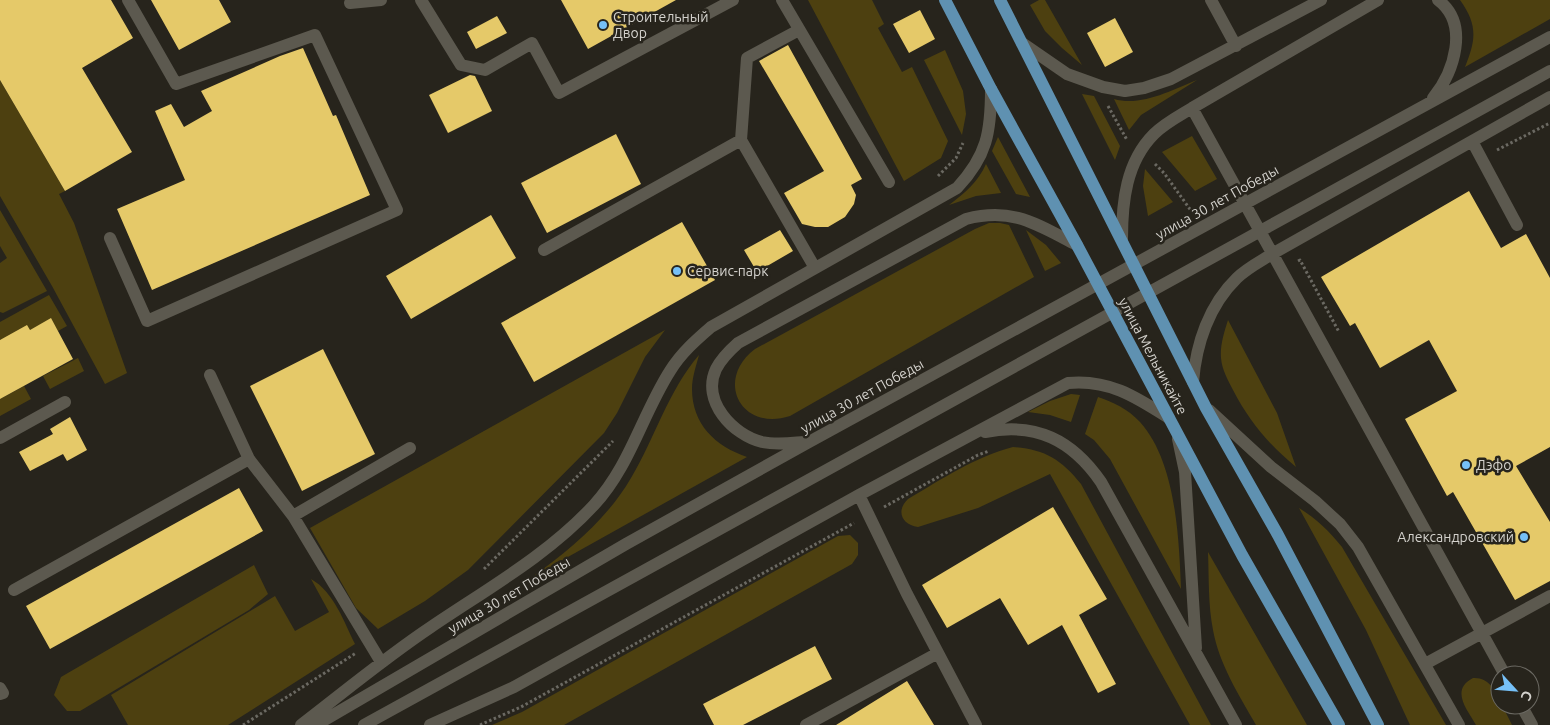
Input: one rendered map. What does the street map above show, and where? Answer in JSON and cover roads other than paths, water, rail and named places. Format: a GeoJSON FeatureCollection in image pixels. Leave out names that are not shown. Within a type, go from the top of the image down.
{"type":"FeatureCollection","features":[{"type":"Feature","properties":{"kind":"main road","name":"улица Мельникайте"},"geometry":{"type":"LineString","coordinates":[[945,0],[1242,555],[1339,725]]}},
{"type":"Feature","properties":{"kind":"main road","name":"улица Мельникайте"},"geometry":{"type":"LineString","coordinates":[[1000,0],[1122,239],[1192,382],[1278,535],[1378,725]]}},
{"type":"Feature","properties":{"kind":"street"},"geometry":{"type":"LineString","coordinates":[[110,238],[148,321],[397,210],[315,35],[176,84],[128,0]]}},
{"type":"Feature","properties":{"kind":"street"},"geometry":{"type":"LineString","coordinates":[[350,3],[381,0]]}},
{"type":"Feature","properties":{"kind":"street"},"geometry":{"type":"LineString","coordinates":[[421,0],[461,65],[485,70],[532,43],[559,93],[733,0]]}},
{"type":"Feature","properties":{"kind":"street"},"geometry":{"type":"LineString","coordinates":[[782,0],[889,182]]}},
{"type":"Feature","properties":{"kind":"street"},"geometry":{"type":"LineString","coordinates":[[1211,0],[1236,46]]}},
{"type":"Feature","properties":{"kind":"street"},"geometry":{"type":"LineString","coordinates":[[1022,42],[1067,74],[1103,87],[1125,91],[1144,88],[1171,79],[1321,0]]}},
{"type":"Feature","properties":{"kind":"street"},"geometry":{"type":"LineString","coordinates":[[1122,239],[1122,211],[1126,186],[1138,158],[1153,135],[1192,108],[1378,0]]}},
{"type":"Feature","properties":{"kind":"street"},"geometry":{"type":"LineString","coordinates":[[1428,104],[1443,86],[1451,69],[1456,42],[1452,16],[1446,6],[1438,0]]}},
{"type":"Feature","properties":{"kind":"street"},"geometry":{"type":"LineString","coordinates":[[799,30],[747,58],[741,140],[815,268]]}},
{"type":"Feature","properties":{"kind":"street","name":"улица 30 лет Победы"},"geometry":{"type":"LineString","coordinates":[[316,725],[626,544],[1550,37]]}},
{"type":"Feature","properties":{"kind":"street"},"geometry":{"type":"LineString","coordinates":[[364,725],[1550,71]]}},
{"type":"Feature","properties":{"kind":"street"},"geometry":{"type":"LineString","coordinates":[[301,725],[381,662],[428,628],[523,566],[573,528],[614,480],[630,452],[670,370],[687,348],[711,327],[957,188],[971,173],[982,153],[988,136],[991,89]]}},
{"type":"Feature","properties":{"kind":"street"},"geometry":{"type":"LineString","coordinates":[[1192,382],[1198,349],[1206,323],[1221,296],[1238,276],[1272,254],[1550,97]]}},
{"type":"Feature","properties":{"kind":"street"},"geometry":{"type":"LineString","coordinates":[[1192,108],[1499,665]]}},
{"type":"Feature","properties":{"kind":"street"},"geometry":{"type":"LineString","coordinates":[[544,250],[741,140]]}},
{"type":"Feature","properties":{"kind":"street"},"geometry":{"type":"LineString","coordinates":[[1472,141],[1517,225]]}},
{"type":"Feature","properties":{"kind":"street"},"geometry":{"type":"LineString","coordinates":[[809,442],[780,444],[761,442],[742,434],[731,426],[724,417],[715,399],[712,385],[715,371],[725,355],[738,343],[966,219],[984,214],[1013,216],[1040,225],[1076,245]]}},
{"type":"Feature","properties":{"kind":"street"},"geometry":{"type":"LineString","coordinates":[[210,375],[249,459],[293,516],[381,662]]}},
{"type":"Feature","properties":{"kind":"street"},"geometry":{"type":"LineString","coordinates":[[430,725],[514,687],[859,495],[1068,383],[1096,382],[1132,395],[1169,418]]}},
{"type":"Feature","properties":{"kind":"street"},"geometry":{"type":"LineString","coordinates":[[0,438],[66,402]]}},
{"type":"Feature","properties":{"kind":"street"},"geometry":{"type":"LineString","coordinates":[[1206,408],[1257,455],[1316,501],[1340,524],[1358,547],[1459,725]]}},
{"type":"Feature","properties":{"kind":"street"},"geometry":{"type":"LineString","coordinates":[[966,438],[982,432],[999,429],[1034,431],[1067,445],[1080,455],[1101,482],[1236,725]]}},
{"type":"Feature","properties":{"kind":"street"},"geometry":{"type":"LineString","coordinates":[[1176,429],[1185,472],[1196,652]]}},
{"type":"Feature","properties":{"kind":"street"},"geometry":{"type":"LineString","coordinates":[[293,516],[410,448]]}},
{"type":"Feature","properties":{"kind":"street"},"geometry":{"type":"LineString","coordinates":[[14,590],[249,459]]}},
{"type":"Feature","properties":{"kind":"street"},"geometry":{"type":"LineString","coordinates":[[859,495],[976,725]]}},
{"type":"Feature","properties":{"kind":"street"},"geometry":{"type":"LineString","coordinates":[[1425,664],[1550,596]]}},
{"type":"Feature","properties":{"kind":"street"},"geometry":{"type":"LineString","coordinates":[[806,725],[938,653]]}},
{"type":"Feature","properties":{"kind":"street"},"geometry":{"type":"LineString","coordinates":[[0,688],[3,693],[0,694]]}},
{"type":"Feature","properties":{"kind":"place","name":"Строительный Двор"},"geometry":{"type":"Point","coordinates":[603,25]}},
{"type":"Feature","properties":{"kind":"place","name":"Сервис-парк"},"geometry":{"type":"Point","coordinates":[677,271]}},
{"type":"Feature","properties":{"kind":"place","name":"Дэфо"},"geometry":{"type":"Point","coordinates":[1466,465]}},
{"type":"Feature","properties":{"kind":"place","name":"Александровский"},"geometry":{"type":"Point","coordinates":[1524,537]}}]}
